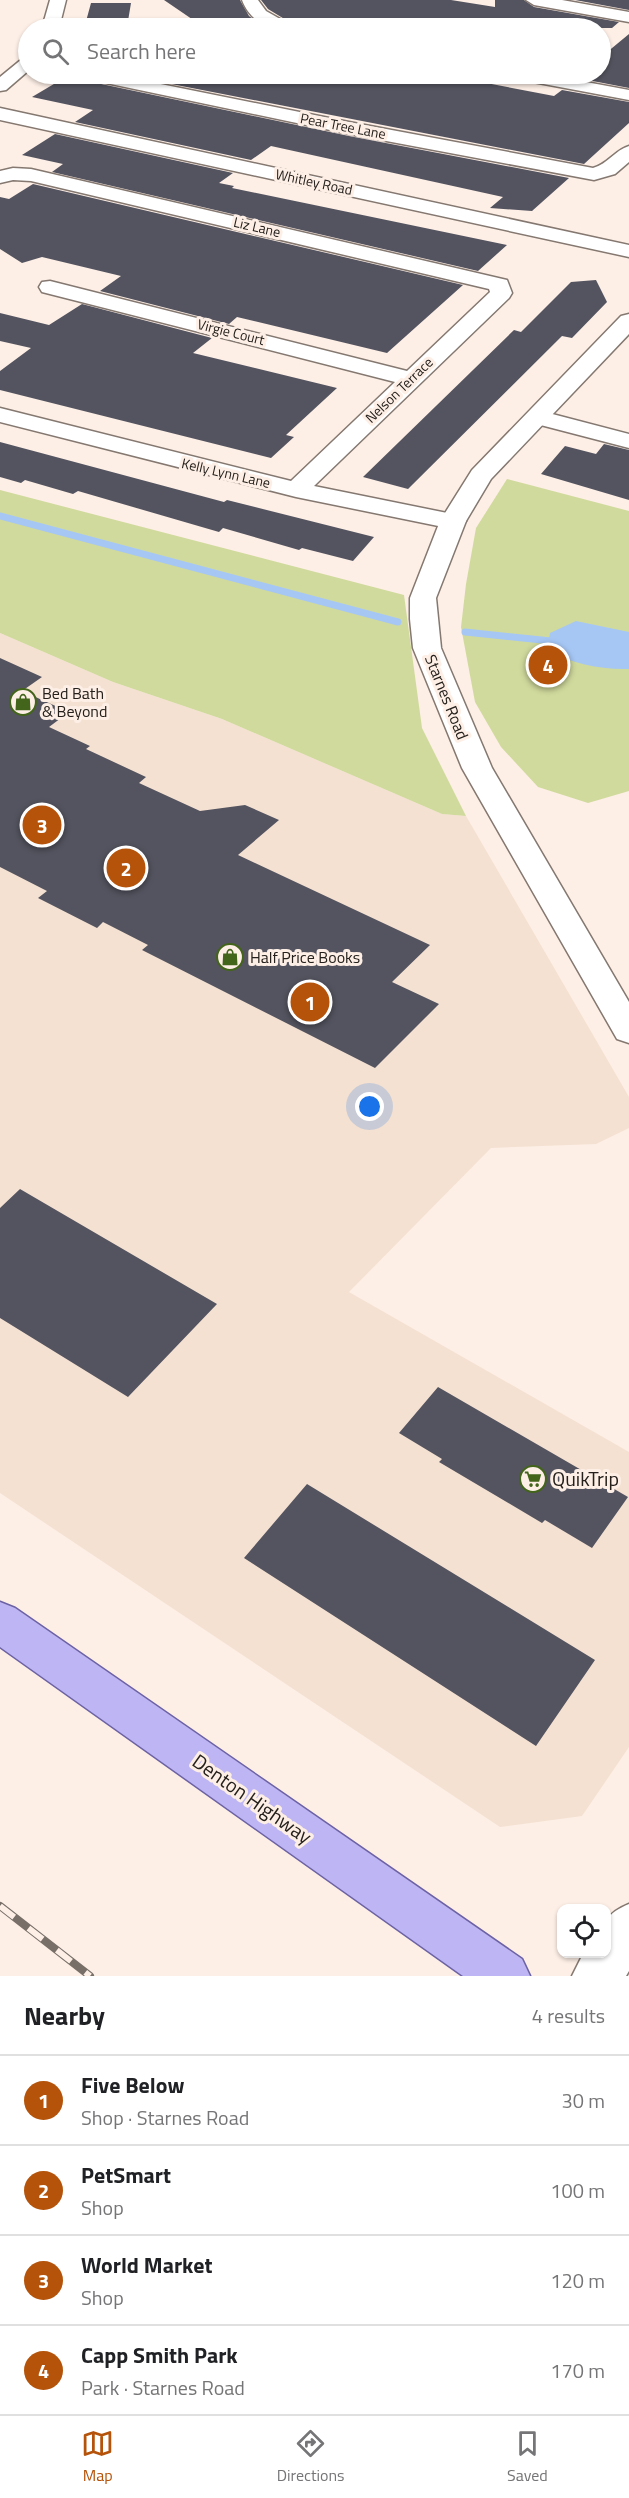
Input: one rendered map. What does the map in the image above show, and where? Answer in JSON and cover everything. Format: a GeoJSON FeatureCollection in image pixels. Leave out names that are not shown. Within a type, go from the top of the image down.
{"type":"FeatureCollection","features":[{"type":"Feature","properties":{"kind":"main road","name":"Denton Highway"},"geometry":{"type":"LineString","coordinates":[[0,1622],[505,1976]]}},
{"type":"Feature","properties":{"kind":"street"},"geometry":{"type":"LineString","coordinates":[[54,18],[58,0]]}},
{"type":"Feature","properties":{"kind":"street"},"geometry":{"type":"LineString","coordinates":[[250,0],[253,8],[264,18]]}},
{"type":"Feature","properties":{"kind":"street"},"geometry":{"type":"LineString","coordinates":[[534,0],[629,17]]}},
{"type":"Feature","properties":{"kind":"street"},"geometry":{"type":"LineString","coordinates":[[0,87],[18,72]]}},
{"type":"Feature","properties":{"kind":"street","name":"Pear Tree Lane"},"geometry":{"type":"LineString","coordinates":[[136,84],[349,128],[601,173],[629,152]]}},
{"type":"Feature","properties":{"kind":"street"},"geometry":{"type":"LineString","coordinates":[[570,84],[629,95]]}},
{"type":"Feature","properties":{"kind":"street","name":"Whitley Road"},"geometry":{"type":"LineString","coordinates":[[0,114],[629,251]]}},
{"type":"Feature","properties":{"kind":"street","name":"Liz Lane"},"geometry":{"type":"LineString","coordinates":[[4,176],[31,175],[488,281],[499,285],[502,290]]}},
{"type":"Feature","properties":{"kind":"street","name":"Virgie Court"},"geometry":{"type":"LineString","coordinates":[[50,286],[411,379]]}},
{"type":"Feature","properties":{"kind":"street","name":"Nelson Terrace"},"geometry":{"type":"LineString","coordinates":[[296,490],[502,290]]}},
{"type":"Feature","properties":{"kind":"street","name":"Starnes Road"},"geometry":{"type":"LineString","coordinates":[[629,321],[481,475],[453,521],[423,598],[427,648],[450,708],[477,768],[629,1031]]}},
{"type":"Feature","properties":{"kind":"street","name":"Kelly Lynn Lane"},"geometry":{"type":"LineString","coordinates":[[0,415],[125,449],[296,490],[453,521]]}},
{"type":"Feature","properties":{"kind":"street"},"geometry":{"type":"LineString","coordinates":[[537,417],[629,441]]}},
{"type":"Feature","properties":{"kind":"street"},"geometry":{"type":"LineString","coordinates":[[597,1976],[629,1928]]}},
{"type":"Feature","properties":{"kind":"shaded area"},"geometry":{"type":"Polygon","coordinates":[[[0,633],[113,682],[222,719],[442,814],[466,816],[629,1097],[629,1128],[596,1144],[491,1148],[349,1292],[629,1452],[629,1747],[582,1816],[500,1827],[0,1493],[0,633]]]}},
{"type":"Feature","properties":{"kind":"green space"},"geometry":{"type":"Polygon","coordinates":[[[507,479],[629,511],[629,791],[588,803],[538,787],[501,747],[475,702],[461,627],[466,584],[476,528],[507,479]]]}},
{"type":"Feature","properties":{"kind":"green space"},"geometry":{"type":"Polygon","coordinates":[[[0,490],[404,595],[422,728],[466,816],[442,814],[222,719],[113,682],[0,633],[0,490]]]}},
{"type":"Feature","properties":{"kind":"water"},"geometry":{"type":"Polygon","coordinates":[[[576,621],[629,632],[629,669],[587,665],[547,652],[550,633],[576,621]]]}},
{"type":"Feature","properties":{"kind":"building"},"geometry":{"type":"Polygon","coordinates":[[[164,0],[240,0],[252,18],[190,18],[164,0]]]}},
{"type":"Feature","properties":{"kind":"building"},"geometry":{"type":"Polygon","coordinates":[[[261,0],[451,0],[495,7],[495,0],[524,0],[534,7],[596,18],[283,18],[268,9],[261,0]]]}},
{"type":"Feature","properties":{"kind":"building"},"geometry":{"type":"Polygon","coordinates":[[[575,0],[629,0],[629,10],[575,0]]]}},
{"type":"Feature","properties":{"kind":"building"},"geometry":{"type":"Polygon","coordinates":[[[91,3],[131,3],[128,18],[87,18],[91,3]]]}},
{"type":"Feature","properties":{"kind":"building"},"geometry":{"type":"Polygon","coordinates":[[[611,21],[619,22],[612,28],[611,21]]]}},
{"type":"Feature","properties":{"kind":"building"},"geometry":{"type":"Polygon","coordinates":[[[629,34],[629,88],[608,84],[611,84],[611,49],[629,34]]]}},
{"type":"Feature","properties":{"kind":"building"},"geometry":{"type":"Polygon","coordinates":[[[54,84],[101,84],[349,136],[569,178],[532,211],[490,208],[503,197],[271,146],[251,160],[75,122],[93,110],[32,97],[54,84]]]}},
{"type":"Feature","properties":{"kind":"building"},"geometry":{"type":"Polygon","coordinates":[[[172,84],[491,84],[554,96],[562,90],[629,102],[629,123],[584,164],[172,84]]]}},
{"type":"Feature","properties":{"kind":"building"},"geometry":{"type":"Polygon","coordinates":[[[55,134],[233,173],[219,183],[234,186],[232,188],[507,245],[478,271],[52,172],[63,164],[22,155],[55,134]]]}},
{"type":"Feature","properties":{"kind":"building"},"geometry":{"type":"Polygon","coordinates":[[[33,184],[463,285],[387,353],[237,317],[229,324],[100,291],[121,276],[42,257],[22,263],[0,249],[0,197],[9,199],[33,184]]]}},
{"type":"Feature","properties":{"kind":"building"},"geometry":{"type":"Polygon","coordinates":[[[596,280],[607,302],[572,338],[562,336],[408,489],[363,477],[514,330],[521,332],[571,282],[596,280]]]}},
{"type":"Feature","properties":{"kind":"building"},"geometry":{"type":"Polygon","coordinates":[[[82,304],[212,338],[193,353],[337,388],[286,435],[294,437],[271,458],[0,390],[0,371],[31,348],[0,341],[0,313],[49,325],[82,304]]]}},
{"type":"Feature","properties":{"kind":"building"},"geometry":{"type":"Polygon","coordinates":[[[0,442],[224,502],[227,500],[374,537],[353,561],[302,548],[299,550],[223,528],[219,532],[78,491],[73,494],[25,480],[21,483],[0,477],[0,442]]]}},
{"type":"Feature","properties":{"kind":"building"},"geometry":{"type":"Polygon","coordinates":[[[604,444],[629,450],[629,500],[541,474],[565,446],[596,454],[604,444]]]}},
{"type":"Feature","properties":{"kind":"building"},"geometry":{"type":"Polygon","coordinates":[[[0,658],[42,677],[22,691],[69,712],[49,727],[90,746],[86,749],[146,777],[139,783],[200,811],[245,805],[279,820],[238,855],[430,945],[392,982],[439,1004],[375,1068],[142,950],[148,945],[103,922],[97,928],[38,898],[47,891],[0,867],[0,658]]]}},
{"type":"Feature","properties":{"kind":"building"},"geometry":{"type":"Polygon","coordinates":[[[20,1189],[217,1304],[128,1397],[0,1318],[0,1208],[20,1189]]]}},
{"type":"Feature","properties":{"kind":"building","name":"QuikTrip"},"geometry":{"type":"Polygon","coordinates":[[[438,1387],[628,1497],[592,1548],[545,1520],[542,1523],[439,1462],[442,1459],[399,1433],[438,1387]]]}},
{"type":"Feature","properties":{"kind":"building"},"geometry":{"type":"Polygon","coordinates":[[[307,1484],[595,1660],[536,1746],[244,1558],[307,1484]]]}},
{"type":"Feature","properties":{"kind":"waterway"},"geometry":{"type":"LineString","coordinates":[[0,516],[398,622]]}},
{"type":"Feature","properties":{"kind":"waterway"},"geometry":{"type":"LineString","coordinates":[[465,632],[561,642]]}},
{"type":"Feature","properties":{"kind":"railway"},"geometry":{"type":"LineString","coordinates":[[0,1906],[90,1976]]}},
{"type":"Feature","properties":{"kind":"place","name":"Capp Smith Park"},"geometry":{"type":"Point","coordinates":[548,665]}},
{"type":"Feature","properties":{"kind":"place","name":"Bed Bath & Beyond"},"geometry":{"type":"Point","coordinates":[23,702]}},
{"type":"Feature","properties":{"kind":"place","name":"World Market"},"geometry":{"type":"Point","coordinates":[42,825]}},
{"type":"Feature","properties":{"kind":"place","name":"PetSmart"},"geometry":{"type":"Point","coordinates":[126,868]}},
{"type":"Feature","properties":{"kind":"place","name":"Half Price Books"},"geometry":{"type":"Point","coordinates":[230,957]}},
{"type":"Feature","properties":{"kind":"place","name":"Five Below"},"geometry":{"type":"Point","coordinates":[310,1002]}},
{"type":"Feature","properties":{"kind":"place","name":"QuikTrip"},"geometry":{"type":"Point","coordinates":[533,1479]}}]}
